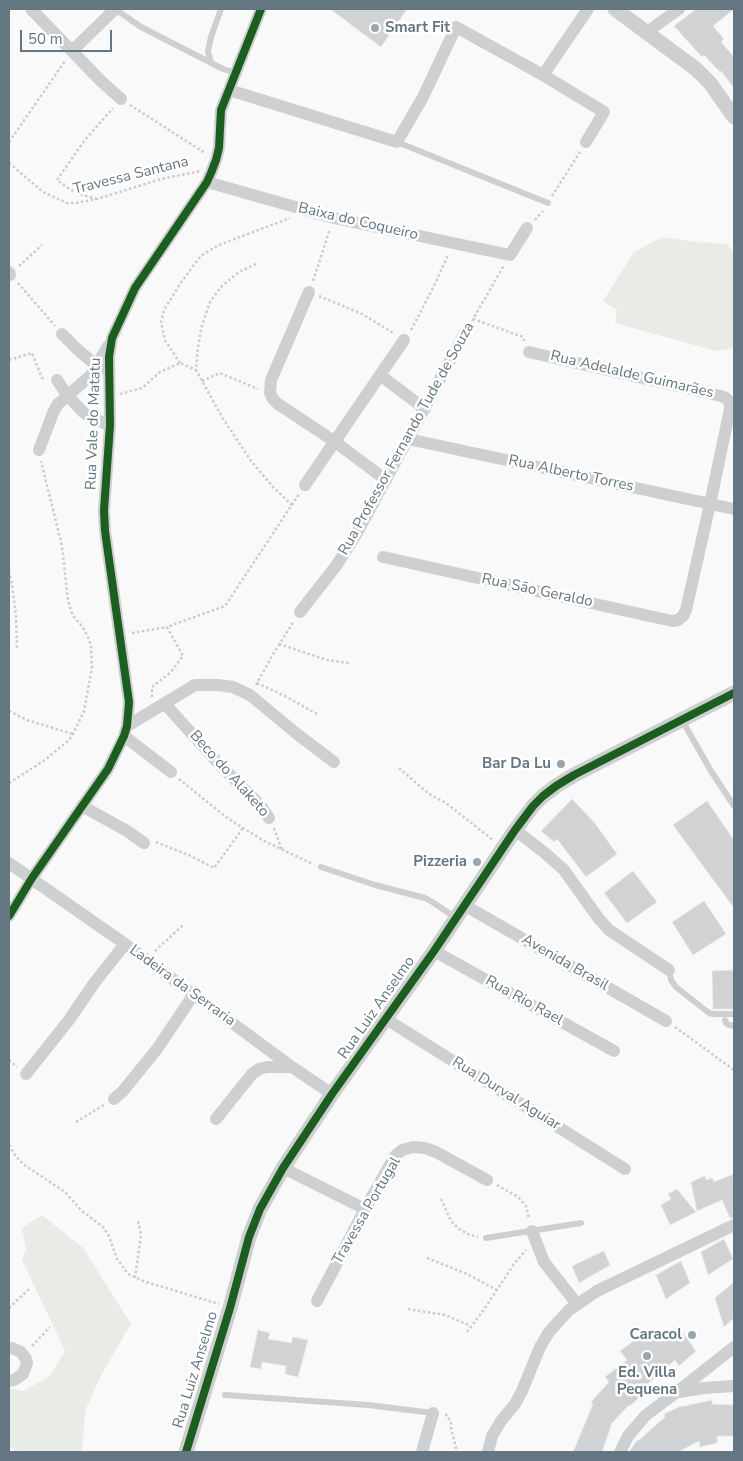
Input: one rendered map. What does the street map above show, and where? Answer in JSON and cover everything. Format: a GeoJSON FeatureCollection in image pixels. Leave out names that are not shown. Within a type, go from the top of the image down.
{"type":"FeatureCollection","features":[{"type":"Feature","properties":{"kind":"street"},"geometry":{"type":"LineString","coordinates":[[31,9],[121,99]]}},
{"type":"Feature","properties":{"kind":"street"},"geometry":{"type":"LineString","coordinates":[[72,51],[115,9]]}},
{"type":"Feature","properties":{"kind":"street","name":"Rua Vale do Matatu"},"geometry":{"type":"LineString","coordinates":[[126,731],[129,702],[105,531],[104,510],[110,425],[109,357],[112,338],[135,288],[209,177],[219,148],[221,110],[261,9]]}},
{"type":"Feature","properties":{"kind":"street"},"geometry":{"type":"LineString","coordinates":[[543,74],[588,9]]}},
{"type":"Feature","properties":{"kind":"street"},"geometry":{"type":"LineString","coordinates":[[615,9],[696,69],[733,111]]}},
{"type":"Feature","properties":{"kind":"street"},"geometry":{"type":"LineString","coordinates":[[647,32],[679,9]]}},
{"type":"Feature","properties":{"kind":"street"},"geometry":{"type":"LineString","coordinates":[[229,90],[397,142],[423,97],[456,28],[543,74],[604,112],[586,142]]}},
{"type":"Feature","properties":{"kind":"street","name":"Baixa do Coqueiro"},"geometry":{"type":"LineString","coordinates":[[209,177],[305,211],[510,255]]}},
{"type":"Feature","properties":{"kind":"street"},"geometry":{"type":"LineString","coordinates":[[510,255],[527,228]]}},
{"type":"Feature","properties":{"kind":"street"},"geometry":{"type":"LineString","coordinates":[[310,292],[271,380],[270,394],[278,404],[334,441],[386,480]]}},
{"type":"Feature","properties":{"kind":"street","name":"Rua Professor Fernando Tude de Souza"},"geometry":{"type":"LineString","coordinates":[[300,612],[336,566],[358,533],[466,331]]}},
{"type":"Feature","properties":{"kind":"street"},"geometry":{"type":"LineString","coordinates":[[62,334],[96,366],[109,375]]}},
{"type":"Feature","properties":{"kind":"street"},"geometry":{"type":"LineString","coordinates":[[39,450],[58,404],[90,376],[112,338]]}},
{"type":"Feature","properties":{"kind":"street"},"geometry":{"type":"LineString","coordinates":[[305,485],[404,340]]}},
{"type":"Feature","properties":{"kind":"street","name":"Rua Adelalde Guimarães"},"geometry":{"type":"LineString","coordinates":[[529,352],[722,396],[730,403],[686,610]]}},
{"type":"Feature","properties":{"kind":"street"},"geometry":{"type":"LineString","coordinates":[[380,375],[425,409]]}},
{"type":"Feature","properties":{"kind":"street"},"geometry":{"type":"LineString","coordinates":[[56,380],[67,396],[83,412],[91,418],[110,425]]}},
{"type":"Feature","properties":{"kind":"street","name":"Rua Alberto Torres"},"geometry":{"type":"LineString","coordinates":[[408,440],[734,509]]}},
{"type":"Feature","properties":{"kind":"street","name":"Rua Sāo Geraldo"},"geometry":{"type":"LineString","coordinates":[[383,557],[672,621],[678,620],[686,610]]}},
{"type":"Feature","properties":{"kind":"street"},"geometry":{"type":"LineString","coordinates":[[9,916],[32,878],[108,769],[126,731],[195,685],[218,685],[234,688],[250,695],[334,762]]}},
{"type":"Feature","properties":{"kind":"street","name":"Rua Luiz Anselmo"},"geometry":{"type":"LineString","coordinates":[[186,1452],[252,1227],[260,1209],[283,1168],[332,1094],[434,951],[515,830],[533,806],[556,786],[734,693]]}},
{"type":"Feature","properties":{"kind":"street","name":"Beco do Alaketo"},"geometry":{"type":"LineString","coordinates":[[165,704],[220,765],[261,806],[269,818]]}},
{"type":"Feature","properties":{"kind":"street"},"geometry":{"type":"LineString","coordinates":[[126,731],[170,772]]}},
{"type":"Feature","properties":{"kind":"street"},"geometry":{"type":"LineString","coordinates":[[82,806],[144,844]]}},
{"type":"Feature","properties":{"kind":"street"},"geometry":{"type":"LineString","coordinates":[[515,830],[564,870],[609,930],[669,970]]}},
{"type":"Feature","properties":{"kind":"street","name":"Ladeira da Serraria"},"geometry":{"type":"LineString","coordinates":[[9,863],[146,959],[292,1067],[332,1094]]}},
{"type":"Feature","properties":{"kind":"street","name":"Avenida Brasil"},"geometry":{"type":"LineString","coordinates":[[464,905],[666,1021]]}},
{"type":"Feature","properties":{"kind":"street"},"geometry":{"type":"LineString","coordinates":[[26,1074],[125,944]]}},
{"type":"Feature","properties":{"kind":"street","name":"Rua Rio Rael"},"geometry":{"type":"LineString","coordinates":[[434,951],[614,1051]]}},
{"type":"Feature","properties":{"kind":"street"},"geometry":{"type":"LineString","coordinates":[[114,1099],[123,1091],[157,1049],[194,994]]}},
{"type":"Feature","properties":{"kind":"street","name":"Rua Durval Aguiar"},"geometry":{"type":"LineString","coordinates":[[386,1019],[625,1169]]}},
{"type":"Feature","properties":{"kind":"street"},"geometry":{"type":"LineString","coordinates":[[216,1119],[252,1074],[267,1067],[292,1067]]}},
{"type":"Feature","properties":{"kind":"street","name":"Travessa Portugal"},"geometry":{"type":"LineString","coordinates":[[317,1301],[365,1208],[396,1156],[402,1150],[413,1147],[425,1148],[487,1180]]}},
{"type":"Feature","properties":{"kind":"street"},"geometry":{"type":"LineString","coordinates":[[283,1168],[365,1208]]}},
{"type":"Feature","properties":{"kind":"street"},"geometry":{"type":"LineString","coordinates":[[488,1452],[492,1436],[515,1404],[540,1347],[560,1319],[576,1304],[626,1276],[734,1225]]}},
{"type":"Feature","properties":{"kind":"street"},"geometry":{"type":"LineString","coordinates":[[533,1235],[544,1262],[576,1304]]}},
{"type":"Feature","properties":{"kind":"street"},"geometry":{"type":"LineString","coordinates":[[620,1452],[628,1436],[646,1414],[734,1347]]}},
{"type":"Feature","properties":{"kind":"street"},"geometry":{"type":"LineString","coordinates":[[9,1348],[18,1350],[26,1359],[23,1374],[9,1381]]}},
{"type":"Feature","properties":{"kind":"street"},"geometry":{"type":"LineString","coordinates":[[677,1392],[734,1386]]}},
{"type":"Feature","properties":{"kind":"street"},"geometry":{"type":"LineString","coordinates":[[422,1452],[433,1413]]}},
{"type":"Feature","properties":{"kind":"lane"},"geometry":{"type":"LineString","coordinates":[[115,9],[141,27],[211,63],[236,73]]}},
{"type":"Feature","properties":{"kind":"lane"},"geometry":{"type":"LineString","coordinates":[[211,63],[208,51],[221,9]]}},
{"type":"Feature","properties":{"kind":"lane"},"geometry":{"type":"LineString","coordinates":[[397,142],[548,203]]}},
{"type":"Feature","properties":{"kind":"lane"},"geometry":{"type":"LineString","coordinates":[[682,720],[711,771],[734,806]]}},
{"type":"Feature","properties":{"kind":"lane"},"geometry":{"type":"LineString","coordinates":[[321,867],[374,885],[425,898],[456,918]]}},
{"type":"Feature","properties":{"kind":"lane"},"geometry":{"type":"LineString","coordinates":[[669,970],[671,980],[676,987],[709,1012],[713,1014],[734,1014]]}},
{"type":"Feature","properties":{"kind":"lane"},"geometry":{"type":"LineString","coordinates":[[726,1020],[726,1023],[734,1026]]}},
{"type":"Feature","properties":{"kind":"lane"},"geometry":{"type":"LineString","coordinates":[[486,1238],[533,1235],[581,1223]]}},
{"type":"Feature","properties":{"kind":"lane"},"geometry":{"type":"LineString","coordinates":[[224,1395],[368,1405],[433,1413]]}},
{"type":"Feature","properties":{"kind":"path"},"geometry":{"type":"LineString","coordinates":[[9,142],[72,51]]}},
{"type":"Feature","properties":{"kind":"path"},"geometry":{"type":"LineString","coordinates":[[97,199],[80,194],[57,180],[84,141],[121,99],[154,122],[216,160]]}},
{"type":"Feature","properties":{"kind":"path"},"geometry":{"type":"LineString","coordinates":[[527,228],[541,214],[586,142]]}},
{"type":"Feature","properties":{"kind":"path"},"geometry":{"type":"LineString","coordinates":[[196,370],[180,364],[165,340],[161,322],[164,310],[180,284],[202,255],[219,245],[305,211]]}},
{"type":"Feature","properties":{"kind":"path"},"geometry":{"type":"LineString","coordinates":[[334,218],[310,292],[362,314],[404,340],[434,286],[453,244]]}},
{"type":"Feature","properties":{"kind":"path"},"geometry":{"type":"LineString","coordinates":[[42,246],[10,273],[62,334]]}},
{"type":"Feature","properties":{"kind":"path"},"geometry":{"type":"LineString","coordinates":[[256,264],[239,272],[222,286],[210,302],[202,325],[196,370],[222,417],[251,461],[274,488],[292,505]]}},
{"type":"Feature","properties":{"kind":"path"},"geometry":{"type":"LineString","coordinates":[[474,319],[523,337],[529,352]]}},
{"type":"Feature","properties":{"kind":"path"},"geometry":{"type":"LineString","coordinates":[[9,360],[32,353],[42,378],[56,380]]}},
{"type":"Feature","properties":{"kind":"path"},"geometry":{"type":"LineString","coordinates":[[109,396],[142,388],[160,372],[180,364]]}},
{"type":"Feature","properties":{"kind":"path"},"geometry":{"type":"LineString","coordinates":[[202,381],[220,373],[270,394]]}},
{"type":"Feature","properties":{"kind":"path"},"geometry":{"type":"LineString","coordinates":[[9,783],[45,760],[69,740],[84,711],[92,668],[88,637],[82,626],[73,616],[68,601],[62,546],[39,450]]}},
{"type":"Feature","properties":{"kind":"path"},"geometry":{"type":"LineString","coordinates":[[121,636],[167,627],[225,606],[305,485]]}},
{"type":"Feature","properties":{"kind":"path"},"geometry":{"type":"LineString","coordinates":[[9,571],[16,616],[17,648]]}},
{"type":"Feature","properties":{"kind":"path"},"geometry":{"type":"LineString","coordinates":[[250,695],[300,612]]}},
{"type":"Feature","properties":{"kind":"path"},"geometry":{"type":"LineString","coordinates":[[153,712],[152,687],[171,672],[183,656],[167,627]]}},
{"type":"Feature","properties":{"kind":"path"},"geometry":{"type":"LineString","coordinates":[[279,644],[327,660],[349,663]]}},
{"type":"Feature","properties":{"kind":"path"},"geometry":{"type":"LineString","coordinates":[[257,683],[317,714]]}},
{"type":"Feature","properties":{"kind":"path"},"geometry":{"type":"LineString","coordinates":[[9,711],[27,720],[73,734]]}},
{"type":"Feature","properties":{"kind":"path"},"geometry":{"type":"LineString","coordinates":[[399,768],[429,794],[446,803],[503,848]]}},
{"type":"Feature","properties":{"kind":"path"},"geometry":{"type":"LineString","coordinates":[[170,772],[226,817],[243,828],[282,850],[321,867]]}},
{"type":"Feature","properties":{"kind":"path"},"geometry":{"type":"LineString","coordinates":[[144,844],[158,842],[214,868],[243,828]]}},
{"type":"Feature","properties":{"kind":"path"},"geometry":{"type":"LineString","coordinates":[[146,959],[183,925]]}},
{"type":"Feature","properties":{"kind":"path"},"geometry":{"type":"LineString","coordinates":[[666,1021],[734,1070]]}},
{"type":"Feature","properties":{"kind":"path"},"geometry":{"type":"LineString","coordinates":[[76,1122],[114,1099]]}},
{"type":"Feature","properties":{"kind":"path"},"geometry":{"type":"LineString","coordinates":[[9,1145],[23,1164],[65,1192],[82,1211],[103,1227],[109,1236],[117,1259],[128,1274],[135,1278],[222,1305]]}},
{"type":"Feature","properties":{"kind":"path"},"geometry":{"type":"LineString","coordinates":[[467,1332],[533,1235],[526,1206],[518,1197],[487,1180]]}},
{"type":"Feature","properties":{"kind":"path"},"geometry":{"type":"LineString","coordinates":[[441,1199],[451,1221],[459,1229],[470,1235],[486,1238]]}},
{"type":"Feature","properties":{"kind":"path"},"geometry":{"type":"LineString","coordinates":[[135,1278],[141,1235],[138,1220]]}},
{"type":"Feature","properties":{"kind":"path"},"geometry":{"type":"LineString","coordinates":[[427,1258],[467,1274],[497,1290]]}},
{"type":"Feature","properties":{"kind":"path"},"geometry":{"type":"LineString","coordinates":[[9,1308],[29,1289]]}},
{"type":"Feature","properties":{"kind":"path"},"geometry":{"type":"LineString","coordinates":[[408,1309],[445,1315],[472,1326]]}},
{"type":"Feature","properties":{"kind":"path"},"geometry":{"type":"LineString","coordinates":[[23,1355],[50,1328]]}},
{"type":"Feature","properties":{"kind":"path"},"geometry":{"type":"LineString","coordinates":[[433,1413],[447,1415],[450,1419],[457,1452]]}},
{"type":"Feature","properties":{"kind":"shaded area"},"geometry":{"type":"Polygon","coordinates":[[[662,237],[727,244],[734,253],[734,348],[716,351],[615,323],[617,310],[603,301],[634,252],[662,237]]]}},
{"type":"Feature","properties":{"kind":"shaded area"},"geometry":{"type":"Polygon","coordinates":[[[42,1215],[83,1248],[131,1324],[100,1377],[85,1411],[82,1452],[22,1452],[9,1447],[9,1388],[23,1391],[50,1376],[65,1351],[22,1260],[26,1249],[22,1228],[42,1215]]]}},
{"type":"Feature","properties":{"kind":"building","name":"Smart Fit"},"geometry":{"type":"Polygon","coordinates":[[[330,9],[407,9],[381,47],[330,9]]]}},
{"type":"Feature","properties":{"kind":"building"},"geometry":{"type":"Polygon","coordinates":[[[696,9],[734,9],[713,26],[724,39],[721,42],[734,57],[734,88],[721,71],[704,55],[702,57],[674,26],[696,9]]]}},
{"type":"Feature","properties":{"kind":"building"},"geometry":{"type":"Polygon","coordinates":[[[572,799],[594,822],[617,854],[586,877],[557,839],[554,842],[541,831],[572,799]]]}},
{"type":"Feature","properties":{"kind":"building"},"geometry":{"type":"Polygon","coordinates":[[[707,801],[734,840],[734,908],[673,825],[707,801]]]}},
{"type":"Feature","properties":{"kind":"building"},"geometry":{"type":"Polygon","coordinates":[[[633,871],[657,902],[627,923],[604,893],[633,871]]]}},
{"type":"Feature","properties":{"kind":"building"},"geometry":{"type":"Polygon","coordinates":[[[704,901],[726,934],[693,955],[672,922],[704,901]]]}},
{"type":"Feature","properties":{"kind":"building"},"geometry":{"type":"Polygon","coordinates":[[[734,970],[734,1009],[713,1009],[712,971],[734,970]]]}},
{"type":"Feature","properties":{"kind":"building"},"geometry":{"type":"Polygon","coordinates":[[[734,1174],[734,1217],[730,1218],[722,1200],[697,1211],[691,1182],[705,1176],[706,1180],[712,1178],[714,1182],[734,1174]]]}},
{"type":"Feature","properties":{"kind":"building"},"geometry":{"type":"Polygon","coordinates":[[[677,1189],[696,1212],[670,1225],[661,1205],[671,1199],[668,1194],[677,1189]]]}},
{"type":"Feature","properties":{"kind":"building"},"geometry":{"type":"Polygon","coordinates":[[[724,1239],[733,1259],[708,1275],[701,1252],[724,1239]]]}},
{"type":"Feature","properties":{"kind":"building"},"geometry":{"type":"Polygon","coordinates":[[[604,1251],[610,1265],[579,1283],[572,1266],[604,1251]]]}},
{"type":"Feature","properties":{"kind":"building"},"geometry":{"type":"Polygon","coordinates":[[[681,1261],[690,1283],[666,1299],[656,1275],[681,1261]]]}},
{"type":"Feature","properties":{"kind":"building"},"geometry":{"type":"Polygon","coordinates":[[[734,1282],[734,1318],[724,1327],[715,1298],[734,1282]]]}},
{"type":"Feature","properties":{"kind":"building"},"geometry":{"type":"Polygon","coordinates":[[[678,1326],[696,1351],[679,1366],[675,1360],[643,1388],[646,1391],[612,1423],[602,1452],[573,1452],[593,1404],[591,1402],[609,1382],[605,1377],[627,1360],[620,1351],[651,1328],[659,1340],[678,1326]]]}},
{"type":"Feature","properties":{"kind":"building"},"geometry":{"type":"Polygon","coordinates":[[[258,1330],[270,1333],[268,1339],[291,1343],[293,1337],[308,1340],[298,1377],[285,1374],[286,1366],[262,1362],[261,1369],[250,1367],[258,1330]]]}},
{"type":"Feature","properties":{"kind":"building"},"geometry":{"type":"Polygon","coordinates":[[[712,1400],[712,1404],[734,1405],[734,1436],[717,1436],[717,1443],[700,1447],[699,1441],[678,1452],[629,1452],[637,1440],[665,1417],[664,1414],[681,1406],[712,1400]]]}},
{"type":"Feature","properties":{"kind":"cycle path"},"geometry":{"type":"LineString","coordinates":[[9,916],[32,878],[108,769],[127,726],[129,702],[105,531],[104,510],[110,425],[109,357],[112,338],[135,288],[207,182],[219,148],[221,110],[261,9]]}},
{"type":"Feature","properties":{"kind":"cycle path"},"geometry":{"type":"LineString","coordinates":[[186,1452],[230,1308],[249,1237],[260,1209],[283,1168],[332,1094],[434,951],[515,830],[533,806],[556,786],[734,693]]}},
{"type":"Feature","properties":{"kind":"place","name":"Smart Fit"},"geometry":{"type":"Point","coordinates":[375,28]}},
{"type":"Feature","properties":{"kind":"place","name":"Bar Da Lu"},"geometry":{"type":"Point","coordinates":[561,764]}},
{"type":"Feature","properties":{"kind":"place","name":"Pizzeria"},"geometry":{"type":"Point","coordinates":[477,862]}},
{"type":"Feature","properties":{"kind":"place","name":"Caracol"},"geometry":{"type":"Point","coordinates":[692,1335]}},
{"type":"Feature","properties":{"kind":"place","name":"Ed. Villa Pequena"},"geometry":{"type":"Point","coordinates":[647,1356]}}]}
